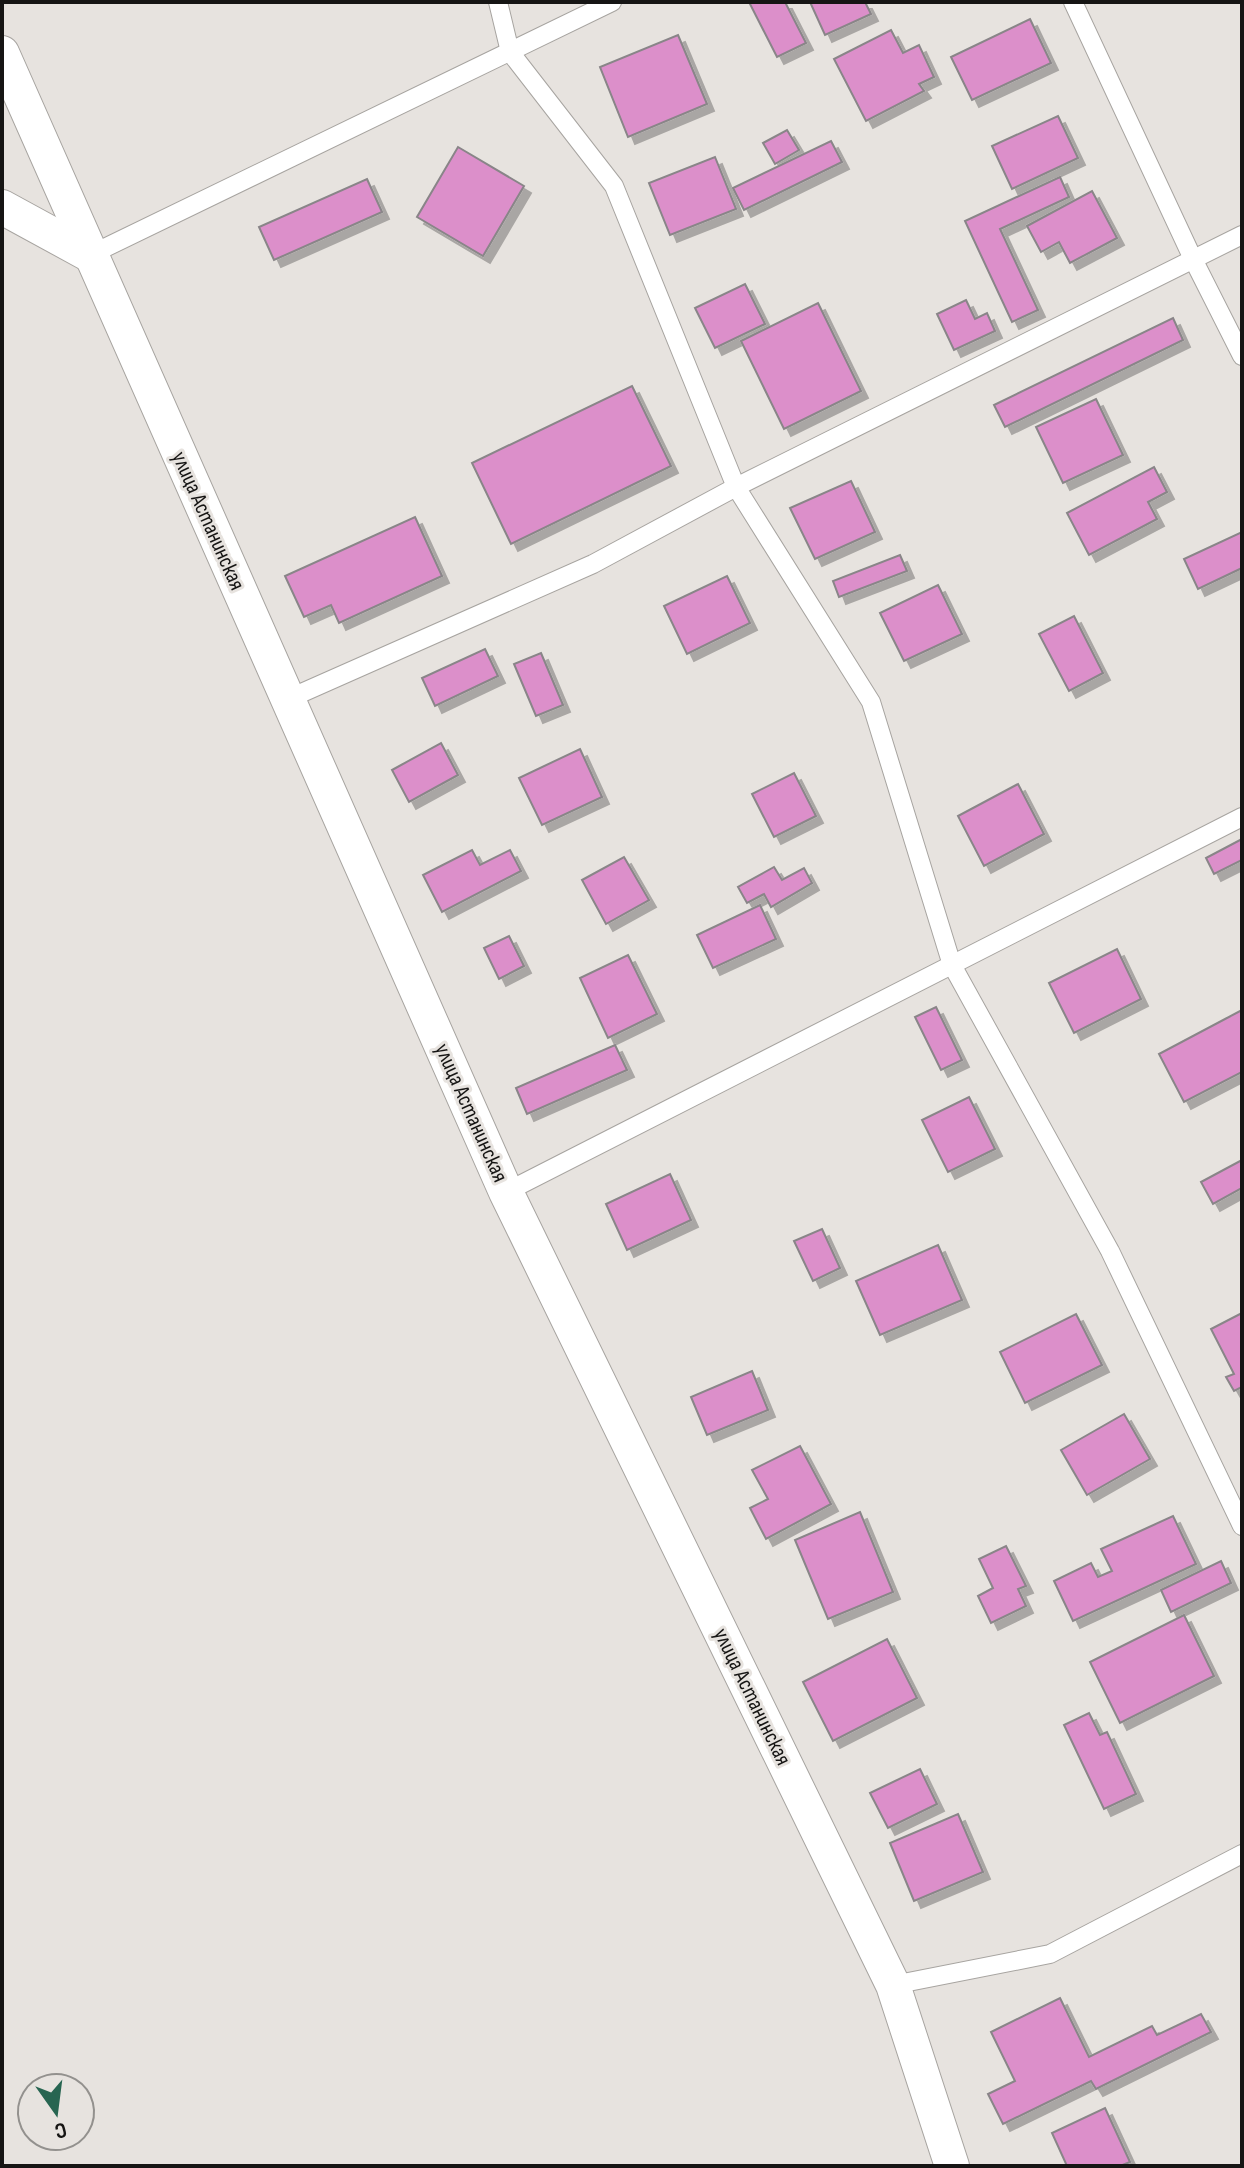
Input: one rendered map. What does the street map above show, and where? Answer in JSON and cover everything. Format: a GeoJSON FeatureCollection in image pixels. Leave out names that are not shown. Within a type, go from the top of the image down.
{"type":"FeatureCollection","features":[{"type":"Feature","properties":{"kind":"street","name":"улица Астанинская"},"geometry":{"type":"LineString","coordinates":[[2,53],[506,1192],[893,1985],[952,2166]]}},
{"type":"Feature","properties":{"kind":"street"},"geometry":{"type":"LineString","coordinates":[[2,207],[90,255]]}},
{"type":"Feature","properties":{"kind":"lane"},"geometry":{"type":"LineString","coordinates":[[498,2],[510,52],[614,186],[736,487],[871,702],[952,965],[1110,1251],[1242,1526]]}},
{"type":"Feature","properties":{"kind":"lane"},"geometry":{"type":"LineString","coordinates":[[90,255],[612,2]]}},
{"type":"Feature","properties":{"kind":"lane"},"geometry":{"type":"LineString","coordinates":[[1073,2],[1193,259],[1242,356]]}},
{"type":"Feature","properties":{"kind":"lane"},"geometry":{"type":"LineString","coordinates":[[288,699],[593,564],[736,487],[1242,235]]}},
{"type":"Feature","properties":{"kind":"lane"},"geometry":{"type":"LineString","coordinates":[[506,1192],[1242,817]]}},
{"type":"Feature","properties":{"kind":"lane"},"geometry":{"type":"LineString","coordinates":[[893,1985],[1050,1954],[1242,1854]]}},
{"type":"Feature","properties":{"kind":"building"},"geometry":{"type":"Polygon","coordinates":[[[749,2],[785,2],[806,43],[777,57],[749,2]]]}},
{"type":"Feature","properties":{"kind":"building"},"geometry":{"type":"Polygon","coordinates":[[[810,2],[865,2],[871,14],[825,35],[810,2]]]}},
{"type":"Feature","properties":{"kind":"building"},"geometry":{"type":"Polygon","coordinates":[[[1030,19],[1051,63],[972,100],[951,57],[1030,19]]]}},
{"type":"Feature","properties":{"kind":"building"},"geometry":{"type":"Polygon","coordinates":[[[891,30],[903,53],[919,45],[934,77],[919,84],[924,91],[866,121],[834,59],[891,30]]]}},
{"type":"Feature","properties":{"kind":"building"},"geometry":{"type":"Polygon","coordinates":[[[678,35],[707,104],[628,137],[600,67],[678,35]]]}},
{"type":"Feature","properties":{"kind":"building"},"geometry":{"type":"Polygon","coordinates":[[[1058,116],[1078,158],[1012,189],[992,146],[1058,116]]]}},
{"type":"Feature","properties":{"kind":"building"},"geometry":{"type":"Polygon","coordinates":[[[787,130],[799,150],[775,164],[763,143],[787,130]]]}},
{"type":"Feature","properties":{"kind":"building"},"geometry":{"type":"Polygon","coordinates":[[[831,141],[842,162],[744,210],[733,188],[831,141]]]}},
{"type":"Feature","properties":{"kind":"building"},"geometry":{"type":"Polygon","coordinates":[[[458,147],[524,186],[483,256],[417,217],[458,147]]]}},
{"type":"Feature","properties":{"kind":"building"},"geometry":{"type":"Polygon","coordinates":[[[715,157],[736,209],[670,235],[649,183],[715,157]]]}},
{"type":"Feature","properties":{"kind":"building"},"geometry":{"type":"Polygon","coordinates":[[[1060,177],[1069,197],[1000,229],[1038,310],[1012,322],[965,221],[1060,177]]]}},
{"type":"Feature","properties":{"kind":"building"},"geometry":{"type":"Polygon","coordinates":[[[367,179],[382,212],[274,260],[259,227],[367,179]]]}},
{"type":"Feature","properties":{"kind":"building"},"geometry":{"type":"Polygon","coordinates":[[[1092,191],[1117,238],[1070,263],[1059,242],[1041,252],[1027,226],[1092,191]]]}},
{"type":"Feature","properties":{"kind":"building"},"geometry":{"type":"Polygon","coordinates":[[[745,284],[765,324],[715,348],[695,308],[745,284]]]}},
{"type":"Feature","properties":{"kind":"building"},"geometry":{"type":"Polygon","coordinates":[[[966,300],[975,319],[987,313],[995,331],[954,350],[937,314],[966,300]]]}},
{"type":"Feature","properties":{"kind":"building"},"geometry":{"type":"Polygon","coordinates":[[[818,303],[861,391],[784,429],[741,341],[818,303]]]}},
{"type":"Feature","properties":{"kind":"building"},"geometry":{"type":"Polygon","coordinates":[[[1173,318],[1183,340],[1005,427],[994,405],[1173,318]]]}},
{"type":"Feature","properties":{"kind":"building"},"geometry":{"type":"Polygon","coordinates":[[[632,386],[671,466],[511,544],[472,463],[632,386]]]}},
{"type":"Feature","properties":{"kind":"building"},"geometry":{"type":"Polygon","coordinates":[[[1096,399],[1123,455],[1063,483],[1036,427],[1096,399]]]}},
{"type":"Feature","properties":{"kind":"building"},"geometry":{"type":"Polygon","coordinates":[[[1154,467],[1167,492],[1148,502],[1157,519],[1089,555],[1067,513],[1154,467]]]}},
{"type":"Feature","properties":{"kind":"building"},"geometry":{"type":"Polygon","coordinates":[[[851,481],[875,532],[815,559],[790,508],[851,481]]]}},
{"type":"Feature","properties":{"kind":"building"},"geometry":{"type":"Polygon","coordinates":[[[415,517],[442,576],[339,623],[331,605],[304,617],[285,576],[415,517]]]}},
{"type":"Feature","properties":{"kind":"building"},"geometry":{"type":"Polygon","coordinates":[[[1242,532],[1242,568],[1198,589],[1184,559],[1242,532]]]}},
{"type":"Feature","properties":{"kind":"building"},"geometry":{"type":"Polygon","coordinates":[[[900,555],[907,571],[839,597],[833,581],[900,555]]]}},
{"type":"Feature","properties":{"kind":"building"},"geometry":{"type":"Polygon","coordinates":[[[727,576],[750,623],[687,654],[664,606],[727,576]]]}},
{"type":"Feature","properties":{"kind":"building"},"geometry":{"type":"Polygon","coordinates":[[[938,585],[962,634],[904,661],[880,613],[938,585]]]}},
{"type":"Feature","properties":{"kind":"building"},"geometry":{"type":"Polygon","coordinates":[[[1074,616],[1103,673],[1069,691],[1039,634],[1074,616]]]}},
{"type":"Feature","properties":{"kind":"building"},"geometry":{"type":"Polygon","coordinates":[[[485,649],[498,676],[435,706],[422,678],[485,649]]]}},
{"type":"Feature","properties":{"kind":"building"},"geometry":{"type":"Polygon","coordinates":[[[541,653],[563,705],[536,716],[514,664],[541,653]]]}},
{"type":"Feature","properties":{"kind":"building"},"geometry":{"type":"Polygon","coordinates":[[[441,743],[458,775],[409,802],[392,770],[441,743]]]}},
{"type":"Feature","properties":{"kind":"building"},"geometry":{"type":"Polygon","coordinates":[[[580,749],[602,797],[542,825],[519,778],[580,749]]]}},
{"type":"Feature","properties":{"kind":"building"},"geometry":{"type":"Polygon","coordinates":[[[794,773],[816,816],[774,837],[752,794],[794,773]]]}},
{"type":"Feature","properties":{"kind":"building"},"geometry":{"type":"Polygon","coordinates":[[[1018,784],[1044,834],[984,866],[958,816],[1018,784]]]}},
{"type":"Feature","properties":{"kind":"building"},"geometry":{"type":"Polygon","coordinates":[[[1242,839],[1242,860],[1214,874],[1206,858],[1242,839]]]}},
{"type":"Feature","properties":{"kind":"building"},"geometry":{"type":"Polygon","coordinates":[[[472,850],[480,865],[510,850],[521,871],[442,912],[423,875],[472,850]]]}},
{"type":"Feature","properties":{"kind":"building"},"geometry":{"type":"Polygon","coordinates":[[[624,857],[649,900],[606,924],[582,880],[624,857]]]}},
{"type":"Feature","properties":{"kind":"building"},"geometry":{"type":"Polygon","coordinates":[[[774,867],[782,880],[804,868],[812,883],[771,907],[764,894],[747,903],[738,887],[774,867]]]}},
{"type":"Feature","properties":{"kind":"building"},"geometry":{"type":"Polygon","coordinates":[[[760,905],[776,939],[713,968],[697,935],[760,905]]]}},
{"type":"Feature","properties":{"kind":"building"},"geometry":{"type":"Polygon","coordinates":[[[509,936],[524,966],[499,979],[484,948],[509,936]]]}},
{"type":"Feature","properties":{"kind":"building"},"geometry":{"type":"Polygon","coordinates":[[[1117,949],[1141,999],[1074,1033],[1049,983],[1117,949]]]}},
{"type":"Feature","properties":{"kind":"building"},"geometry":{"type":"Polygon","coordinates":[[[628,955],[657,1014],[608,1038],[580,978],[628,955]]]}},
{"type":"Feature","properties":{"kind":"building"},"geometry":{"type":"Polygon","coordinates":[[[936,1007],[962,1060],[941,1070],[915,1017],[936,1007]]]}},
{"type":"Feature","properties":{"kind":"building"},"geometry":{"type":"Polygon","coordinates":[[[1242,1010],[1242,1072],[1184,1102],[1159,1054],[1242,1010]]]}},
{"type":"Feature","properties":{"kind":"building"},"geometry":{"type":"Polygon","coordinates":[[[615,1045],[627,1070],[527,1114],[516,1088],[615,1045]]]}},
{"type":"Feature","properties":{"kind":"building"},"geometry":{"type":"Polygon","coordinates":[[[969,1097],[995,1149],[948,1172],[922,1120],[969,1097]]]}},
{"type":"Feature","properties":{"kind":"building"},"geometry":{"type":"Polygon","coordinates":[[[1242,1160],[1242,1188],[1213,1204],[1201,1182],[1242,1160]]]}},
{"type":"Feature","properties":{"kind":"building"},"geometry":{"type":"Polygon","coordinates":[[[670,1174],[691,1220],[627,1250],[606,1204],[670,1174]]]}},
{"type":"Feature","properties":{"kind":"building"},"geometry":{"type":"Polygon","coordinates":[[[822,1229],[840,1268],[813,1281],[794,1241],[822,1229]]]}},
{"type":"Feature","properties":{"kind":"building"},"geometry":{"type":"Polygon","coordinates":[[[938,1245],[962,1300],[880,1335],[856,1281],[938,1245]]]}},
{"type":"Feature","properties":{"kind":"building"},"geometry":{"type":"Polygon","coordinates":[[[1242,1313],[1242,1387],[1234,1391],[1226,1377],[1234,1374],[1211,1329],[1242,1313]]]}},
{"type":"Feature","properties":{"kind":"building"},"geometry":{"type":"Polygon","coordinates":[[[1076,1314],[1102,1365],[1025,1403],[1000,1352],[1076,1314]]]}},
{"type":"Feature","properties":{"kind":"building"},"geometry":{"type":"Polygon","coordinates":[[[752,1371],[768,1410],[707,1435],[691,1397],[752,1371]]]}},
{"type":"Feature","properties":{"kind":"building"},"geometry":{"type":"Polygon","coordinates":[[[1124,1414],[1150,1459],[1087,1495],[1061,1450],[1124,1414]]]}},
{"type":"Feature","properties":{"kind":"building"},"geometry":{"type":"Polygon","coordinates":[[[800,1446],[831,1504],[766,1539],[750,1508],[768,1499],[752,1470],[800,1446]]]}},
{"type":"Feature","properties":{"kind":"building"},"geometry":{"type":"Polygon","coordinates":[[[860,1512],[893,1592],[828,1619],[795,1540],[860,1512]]]}},
{"type":"Feature","properties":{"kind":"building"},"geometry":{"type":"Polygon","coordinates":[[[1173,1516],[1196,1564],[1073,1621],[1054,1581],[1091,1563],[1098,1577],[1112,1571],[1101,1549],[1173,1516]]]}},
{"type":"Feature","properties":{"kind":"building"},"geometry":{"type":"Polygon","coordinates":[[[1006,1546],[1026,1586],[1018,1589],[1026,1606],[991,1623],[978,1596],[993,1588],[979,1559],[1006,1546]]]}},
{"type":"Feature","properties":{"kind":"building"},"geometry":{"type":"Polygon","coordinates":[[[1221,1561],[1231,1583],[1171,1612],[1161,1590],[1221,1561]]]}},
{"type":"Feature","properties":{"kind":"building"},"geometry":{"type":"Polygon","coordinates":[[[1184,1615],[1214,1676],[1120,1723],[1090,1662],[1184,1615]]]}},
{"type":"Feature","properties":{"kind":"building"},"geometry":{"type":"Polygon","coordinates":[[[887,1639],[917,1698],[833,1741],[803,1682],[887,1639]]]}},
{"type":"Feature","properties":{"kind":"building"},"geometry":{"type":"Polygon","coordinates":[[[1089,1713],[1100,1735],[1107,1732],[1136,1794],[1104,1809],[1064,1725],[1089,1713]]]}},
{"type":"Feature","properties":{"kind":"building"},"geometry":{"type":"Polygon","coordinates":[[[920,1769],[937,1804],[888,1828],[870,1793],[920,1769]]]}},
{"type":"Feature","properties":{"kind":"building"},"geometry":{"type":"Polygon","coordinates":[[[958,1814],[983,1872],[914,1901],[890,1843],[958,1814]]]}},
{"type":"Feature","properties":{"kind":"building"},"geometry":{"type":"Polygon","coordinates":[[[1060,1998],[1089,2057],[1152,2026],[1157,2035],[1201,2014],[1211,2032],[1096,2089],[1091,2081],[1003,2124],[988,2094],[1015,2081],[991,2032],[1060,1998]]]}},
{"type":"Feature","properties":{"kind":"building"},"geometry":{"type":"Polygon","coordinates":[[[1105,2108],[1130,2162],[1120,2166],[1067,2166],[1052,2133],[1105,2108]]]}}]}
